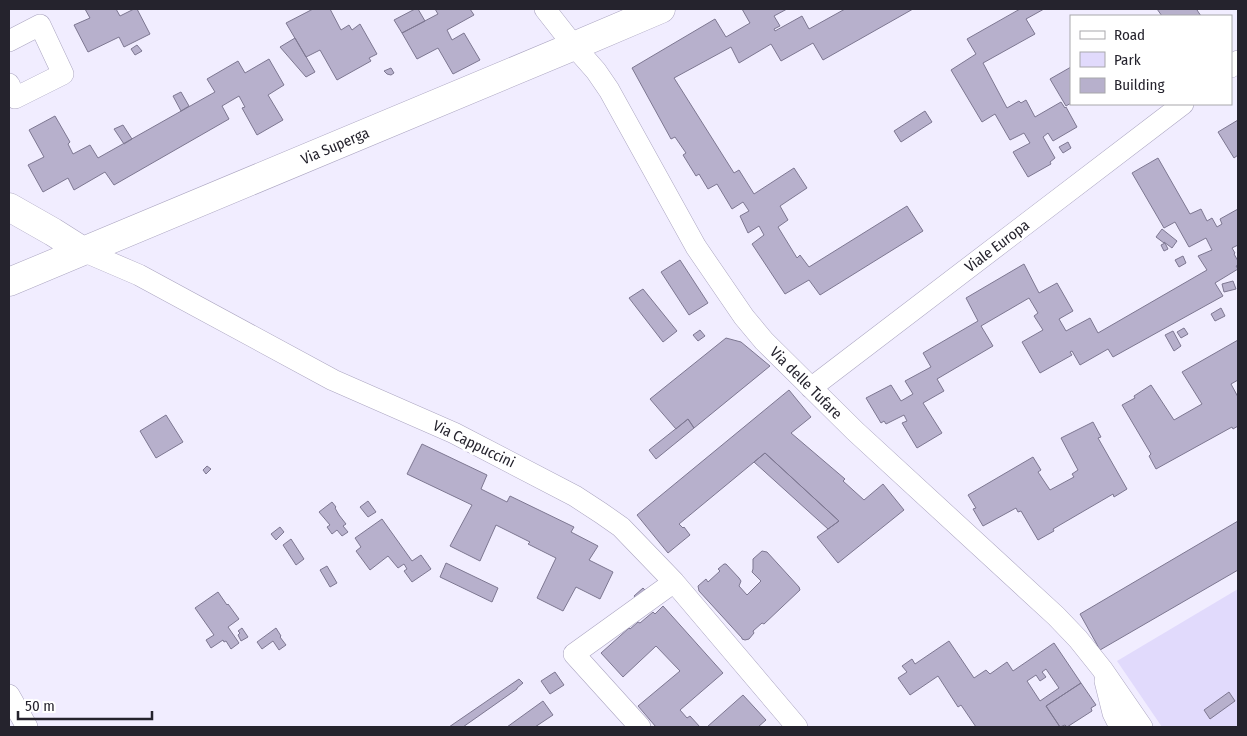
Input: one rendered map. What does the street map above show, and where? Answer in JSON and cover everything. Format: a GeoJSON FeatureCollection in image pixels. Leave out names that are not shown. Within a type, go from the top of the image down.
{"type":"FeatureCollection","features":[{"type":"Feature","properties":{"kind":"street","name":"Via delle Tufare"},"geometry":{"type":"LineString","coordinates":[[545,9],[596,71],[609,90],[696,247],[744,317],[764,342],[855,431],[1056,616],[1078,639],[1102,669],[1142,727]]}},
{"type":"Feature","properties":{"kind":"street","name":"Via Superga"},"geometry":{"type":"LineString","coordinates":[[9,282],[661,9]]}},
{"type":"Feature","properties":{"kind":"street"},"geometry":{"type":"LineString","coordinates":[[9,40],[40,26],[64,74],[11,95]]}},
{"type":"Feature","properties":{"kind":"street","name":"Viale Europa"},"geometry":{"type":"LineString","coordinates":[[811,388],[1181,105]]}},
{"type":"Feature","properties":{"kind":"street"},"geometry":{"type":"LineString","coordinates":[[9,207],[53,232],[83,252]]}},
{"type":"Feature","properties":{"kind":"street","name":"Via Cappuccini"},"geometry":{"type":"LineString","coordinates":[[83,252],[139,275],[333,380],[454,433],[575,496],[621,527],[674,582],[793,726]]}},
{"type":"Feature","properties":{"kind":"street"},"geometry":{"type":"LineString","coordinates":[[640,727],[574,654],[674,582]]}},
{"type":"Feature","properties":{"kind":"street","name":"Via delle Tufare"},"geometry":{"type":"LineString","coordinates":[[1102,669],[1113,713],[1120,727]]}},
{"type":"Feature","properties":{"kind":"street"},"geometry":{"type":"LineString","coordinates":[[9,695],[27,727]]}},
{"type":"Feature","properties":{"kind":"green space"},"geometry":{"type":"Polygon","coordinates":[[[1238,589],[1238,727],[1162,727],[1117,661],[1238,589]]]}},
{"type":"Feature","properties":{"kind":"building"},"geometry":{"type":"Polygon","coordinates":[[[85,9],[116,9],[120,16],[137,9],[150,34],[124,47],[119,37],[88,52],[74,25],[90,18],[85,9]]]}},
{"type":"Feature","properties":{"kind":"building"},"geometry":{"type":"Polygon","coordinates":[[[313,9],[330,9],[341,30],[349,25],[352,30],[360,24],[377,54],[369,58],[371,61],[337,80],[320,50],[306,57],[286,23],[313,9]]]}},
{"type":"Feature","properties":{"kind":"building"},"geometry":{"type":"Polygon","coordinates":[[[418,9],[425,21],[402,33],[394,20],[418,9]]]}},
{"type":"Feature","properties":{"kind":"building"},"geometry":{"type":"Polygon","coordinates":[[[435,9],[470,9],[474,15],[447,30],[452,40],[464,33],[480,60],[453,74],[438,48],[417,59],[402,33],[438,14],[435,9]]]}},
{"type":"Feature","properties":{"kind":"building"},"geometry":{"type":"Polygon","coordinates":[[[742,9],[787,9],[774,16],[780,26],[774,29],[775,31],[802,16],[809,29],[845,9],[913,9],[823,60],[813,43],[781,61],[771,44],[739,63],[731,47],[674,78],[734,173],[739,170],[754,194],[794,168],[807,188],[780,206],[788,220],[778,227],[797,258],[800,255],[809,267],[907,206],[923,231],[820,295],[809,280],[785,294],[752,244],[764,235],[759,226],[748,233],[740,216],[749,211],[743,202],[732,209],[717,184],[708,189],[699,174],[696,176],[683,155],[686,153],[675,137],[671,139],[632,68],[715,19],[726,37],[750,23],[742,9]]]}},
{"type":"Feature","properties":{"kind":"building"},"geometry":{"type":"Polygon","coordinates":[[[1020,9],[1044,9],[1026,19],[1035,34],[983,63],[1007,108],[1019,101],[1021,103],[1026,100],[1035,117],[1061,102],[1066,107],[1077,127],[1053,141],[1048,133],[1043,137],[1055,158],[1050,162],[1051,164],[1028,177],[1013,152],[1030,143],[1024,133],[1010,140],[995,114],[982,122],[951,70],[976,54],[967,39],[1020,9]]]}},
{"type":"Feature","properties":{"kind":"building"},"geometry":{"type":"Polygon","coordinates":[[[1157,9],[1200,9],[1197,10],[1200,15],[1161,15],[1157,9]]]}},
{"type":"Feature","properties":{"kind":"building"},"geometry":{"type":"Polygon","coordinates":[[[295,38],[315,72],[306,77],[280,47],[295,38]]]}},
{"type":"Feature","properties":{"kind":"building"},"geometry":{"type":"Polygon","coordinates":[[[137,45],[142,51],[135,55],[131,49],[137,45]]]}},
{"type":"Feature","properties":{"kind":"building"},"geometry":{"type":"Polygon","coordinates":[[[269,59],[284,85],[268,95],[283,120],[257,135],[242,108],[245,107],[239,96],[222,106],[229,119],[114,185],[105,172],[74,190],[68,178],[43,192],[28,165],[44,157],[29,130],[55,116],[70,142],[68,144],[73,154],[90,145],[98,158],[215,92],[207,79],[238,61],[245,73],[269,59]]]}},
{"type":"Feature","properties":{"kind":"building"},"geometry":{"type":"Polygon","coordinates":[[[391,68],[394,73],[391,75],[384,71],[391,68]]]}},
{"type":"Feature","properties":{"kind":"building"},"geometry":{"type":"Polygon","coordinates":[[[1070,68],[1070,104],[1066,106],[1050,79],[1070,68]]]}},
{"type":"Feature","properties":{"kind":"building"},"geometry":{"type":"Polygon","coordinates":[[[181,92],[189,106],[181,111],[173,96],[181,92]]]}},
{"type":"Feature","properties":{"kind":"building"},"geometry":{"type":"Polygon","coordinates":[[[925,111],[932,122],[901,142],[894,131],[925,111]]]}},
{"type":"Feature","properties":{"kind":"building"},"geometry":{"type":"Polygon","coordinates":[[[1238,120],[1238,155],[1234,158],[1218,132],[1238,120]]]}},
{"type":"Feature","properties":{"kind":"building"},"geometry":{"type":"Polygon","coordinates":[[[123,125],[132,139],[124,144],[114,129],[123,125]]]}},
{"type":"Feature","properties":{"kind":"building"},"geometry":{"type":"Polygon","coordinates":[[[1068,142],[1071,148],[1063,153],[1059,147],[1068,142]]]}},
{"type":"Feature","properties":{"kind":"building"},"geometry":{"type":"Polygon","coordinates":[[[1158,158],[1190,214],[1201,209],[1207,221],[1212,218],[1217,227],[1222,224],[1220,219],[1238,209],[1238,245],[1232,248],[1238,261],[1236,266],[1238,269],[1215,283],[1223,296],[1113,357],[1108,349],[1080,365],[1072,351],[1070,352],[1072,355],[1040,373],[1022,342],[1043,330],[1034,316],[1038,313],[1029,298],[981,326],[993,346],[937,379],[944,391],[923,403],[942,433],[917,448],[902,423],[907,421],[904,415],[886,424],[884,421],[881,423],[866,398],[891,385],[901,401],[913,394],[905,381],[931,367],[923,353],[978,321],[966,298],[1024,264],[1039,293],[1057,283],[1073,311],[1059,319],[1066,331],[1090,318],[1098,333],[1207,270],[1198,256],[1212,250],[1206,238],[1189,247],[1175,222],[1164,228],[1132,173],[1158,158]]]}},
{"type":"Feature","properties":{"kind":"building"},"geometry":{"type":"Polygon","coordinates":[[[1162,229],[1177,241],[1172,248],[1156,237],[1162,229]]]}},
{"type":"Feature","properties":{"kind":"building"},"geometry":{"type":"Polygon","coordinates":[[[1165,243],[1168,249],[1164,251],[1161,245],[1165,243]]]}},
{"type":"Feature","properties":{"kind":"building"},"geometry":{"type":"Polygon","coordinates":[[[1183,256],[1186,263],[1179,267],[1175,260],[1183,256]]]}},
{"type":"Feature","properties":{"kind":"building"},"geometry":{"type":"Polygon","coordinates":[[[680,260],[708,303],[689,315],[661,272],[680,260]]]}},
{"type":"Feature","properties":{"kind":"building"},"geometry":{"type":"Polygon","coordinates":[[[1233,281],[1236,289],[1224,292],[1222,284],[1233,281]]]}},
{"type":"Feature","properties":{"kind":"building"},"geometry":{"type":"Polygon","coordinates":[[[643,289],[677,331],[663,342],[629,298],[643,289]]]}},
{"type":"Feature","properties":{"kind":"building"},"geometry":{"type":"Polygon","coordinates":[[[1221,308],[1225,316],[1215,321],[1211,314],[1221,308]]]}},
{"type":"Feature","properties":{"kind":"building"},"geometry":{"type":"Polygon","coordinates":[[[1184,328],[1188,334],[1181,338],[1177,332],[1184,328]]]}},
{"type":"Feature","properties":{"kind":"building"},"geometry":{"type":"Polygon","coordinates":[[[700,330],[705,336],[698,341],[693,335],[700,330]]]}},
{"type":"Feature","properties":{"kind":"building"},"geometry":{"type":"Polygon","coordinates":[[[1173,331],[1181,346],[1174,351],[1165,335],[1173,331]]]}},
{"type":"Feature","properties":{"kind":"building"},"geometry":{"type":"Polygon","coordinates":[[[726,338],[741,342],[770,366],[694,428],[688,419],[676,429],[650,399],[726,338]]]}},
{"type":"Feature","properties":{"kind":"building"},"geometry":{"type":"Polygon","coordinates":[[[1238,340],[1238,380],[1231,384],[1238,397],[1238,426],[1233,429],[1232,427],[1156,469],[1149,456],[1151,454],[1122,405],[1135,398],[1134,396],[1151,385],[1174,420],[1202,404],[1182,372],[1238,340]]]}},
{"type":"Feature","properties":{"kind":"building"},"geometry":{"type":"Polygon","coordinates":[[[789,390],[811,417],[791,433],[845,479],[843,481],[864,500],[883,484],[904,510],[838,563],[817,537],[839,521],[765,453],[679,524],[690,535],[668,553],[637,515],[789,390]]]}},
{"type":"Feature","properties":{"kind":"building"},"geometry":{"type":"Polygon","coordinates":[[[166,415],[183,442],[156,458],[140,431],[166,415]]]}},
{"type":"Feature","properties":{"kind":"building"},"geometry":{"type":"Polygon","coordinates":[[[688,419],[694,428],[656,459],[649,450],[688,419]]]}},
{"type":"Feature","properties":{"kind":"building"},"geometry":{"type":"Polygon","coordinates":[[[1093,422],[1101,437],[1098,438],[1127,489],[1114,497],[1113,494],[1053,529],[1054,531],[1038,540],[1021,511],[1018,512],[1016,508],[983,526],[973,509],[976,508],[968,495],[1033,457],[1041,470],[1038,472],[1050,490],[1074,477],[1072,474],[1078,470],[1061,438],[1093,422]]]}},
{"type":"Feature","properties":{"kind":"building"},"geometry":{"type":"Polygon","coordinates":[[[422,444],[487,475],[481,489],[507,502],[510,496],[574,527],[571,532],[598,546],[589,560],[613,572],[600,599],[576,587],[563,611],[537,598],[556,558],[496,525],[480,561],[450,546],[472,505],[407,474],[422,444]]]}},
{"type":"Feature","properties":{"kind":"building"},"geometry":{"type":"Polygon","coordinates":[[[765,453],[839,521],[828,529],[754,462],[765,453]]]}},
{"type":"Feature","properties":{"kind":"building"},"geometry":{"type":"Polygon","coordinates":[[[207,466],[211,469],[206,474],[203,470],[207,466]]]}},
{"type":"Feature","properties":{"kind":"building"},"geometry":{"type":"Polygon","coordinates":[[[368,501],[376,512],[368,517],[360,507],[368,501]]]}},
{"type":"Feature","properties":{"kind":"building"},"geometry":{"type":"Polygon","coordinates":[[[332,502],[346,524],[343,526],[348,532],[342,536],[337,530],[332,534],[327,527],[330,525],[319,512],[332,502]]]}},
{"type":"Feature","properties":{"kind":"building"},"geometry":{"type":"Polygon","coordinates":[[[382,519],[412,561],[421,555],[431,569],[412,582],[404,571],[407,569],[404,564],[398,568],[388,556],[370,570],[356,551],[361,547],[355,538],[382,519]]]}},
{"type":"Feature","properties":{"kind":"building"},"geometry":{"type":"Polygon","coordinates":[[[1238,521],[1238,570],[1100,650],[1080,614],[1238,521]]]}},
{"type":"Feature","properties":{"kind":"building"},"geometry":{"type":"Polygon","coordinates":[[[280,527],[284,532],[276,540],[271,534],[280,527]]]}},
{"type":"Feature","properties":{"kind":"building"},"geometry":{"type":"Polygon","coordinates":[[[291,539],[304,559],[296,565],[283,545],[291,539]]]}},
{"type":"Feature","properties":{"kind":"building"},"geometry":{"type":"Polygon","coordinates":[[[762,551],[767,552],[800,590],[764,624],[762,623],[753,631],[754,633],[749,639],[745,640],[742,639],[699,591],[698,586],[706,579],[708,582],[720,571],[718,569],[726,564],[739,578],[741,581],[739,586],[747,595],[761,581],[752,572],[753,559],[762,551]]]}},
{"type":"Feature","properties":{"kind":"building"},"geometry":{"type":"Polygon","coordinates":[[[446,563],[498,588],[492,602],[440,577],[446,563]]]}},
{"type":"Feature","properties":{"kind":"building"},"geometry":{"type":"Polygon","coordinates":[[[327,566],[337,583],[330,587],[320,570],[327,566]]]}},
{"type":"Feature","properties":{"kind":"building"},"geometry":{"type":"Polygon","coordinates":[[[643,588],[648,593],[638,601],[634,596],[643,588]]]}},
{"type":"Feature","properties":{"kind":"building"},"geometry":{"type":"Polygon","coordinates":[[[218,592],[239,619],[228,627],[239,643],[231,649],[226,641],[224,642],[223,640],[211,648],[206,640],[214,635],[195,608],[218,592]]]}},
{"type":"Feature","properties":{"kind":"building"},"geometry":{"type":"Polygon","coordinates":[[[663,606],[723,673],[680,710],[687,718],[690,716],[700,727],[656,727],[638,706],[680,671],[656,646],[623,677],[601,653],[629,628],[638,622],[640,623],[653,612],[655,614],[663,606]]]}},
{"type":"Feature","properties":{"kind":"building"},"geometry":{"type":"Polygon","coordinates":[[[242,628],[248,637],[241,641],[238,631],[242,628]]]}},
{"type":"Feature","properties":{"kind":"building"},"geometry":{"type":"Polygon","coordinates":[[[276,628],[286,645],[279,650],[273,641],[262,649],[257,642],[276,628]]]}},
{"type":"Feature","properties":{"kind":"building"},"geometry":{"type":"Polygon","coordinates":[[[949,641],[974,678],[986,670],[990,674],[1007,662],[1013,671],[1054,643],[1081,683],[1046,706],[1060,727],[976,727],[961,705],[958,707],[938,676],[910,695],[898,678],[907,672],[902,666],[912,659],[915,664],[949,641]],[[1046,669],[1042,672],[1046,677],[1040,681],[1036,675],[1027,681],[1040,701],[1059,688],[1046,669]]]}},
{"type":"Feature","properties":{"kind":"building"},"geometry":{"type":"Polygon","coordinates":[[[555,672],[564,685],[550,694],[541,681],[555,672]]]}},
{"type":"Feature","properties":{"kind":"building"},"geometry":{"type":"Polygon","coordinates":[[[519,679],[523,683],[517,689],[463,727],[449,727],[519,679]]]}},
{"type":"Feature","properties":{"kind":"building"},"geometry":{"type":"Polygon","coordinates":[[[1081,683],[1096,705],[1091,708],[1092,711],[1067,727],[1065,725],[1060,727],[1046,706],[1081,683]]]}},
{"type":"Feature","properties":{"kind":"building"},"geometry":{"type":"Polygon","coordinates":[[[1229,692],[1235,701],[1210,719],[1204,710],[1229,692]]]}},
{"type":"Feature","properties":{"kind":"building"},"geometry":{"type":"Polygon","coordinates":[[[743,695],[766,720],[758,727],[707,727],[743,695]]]}},
{"type":"Feature","properties":{"kind":"building"},"geometry":{"type":"Polygon","coordinates":[[[543,701],[553,715],[535,727],[507,727],[543,701]]]}}]}
